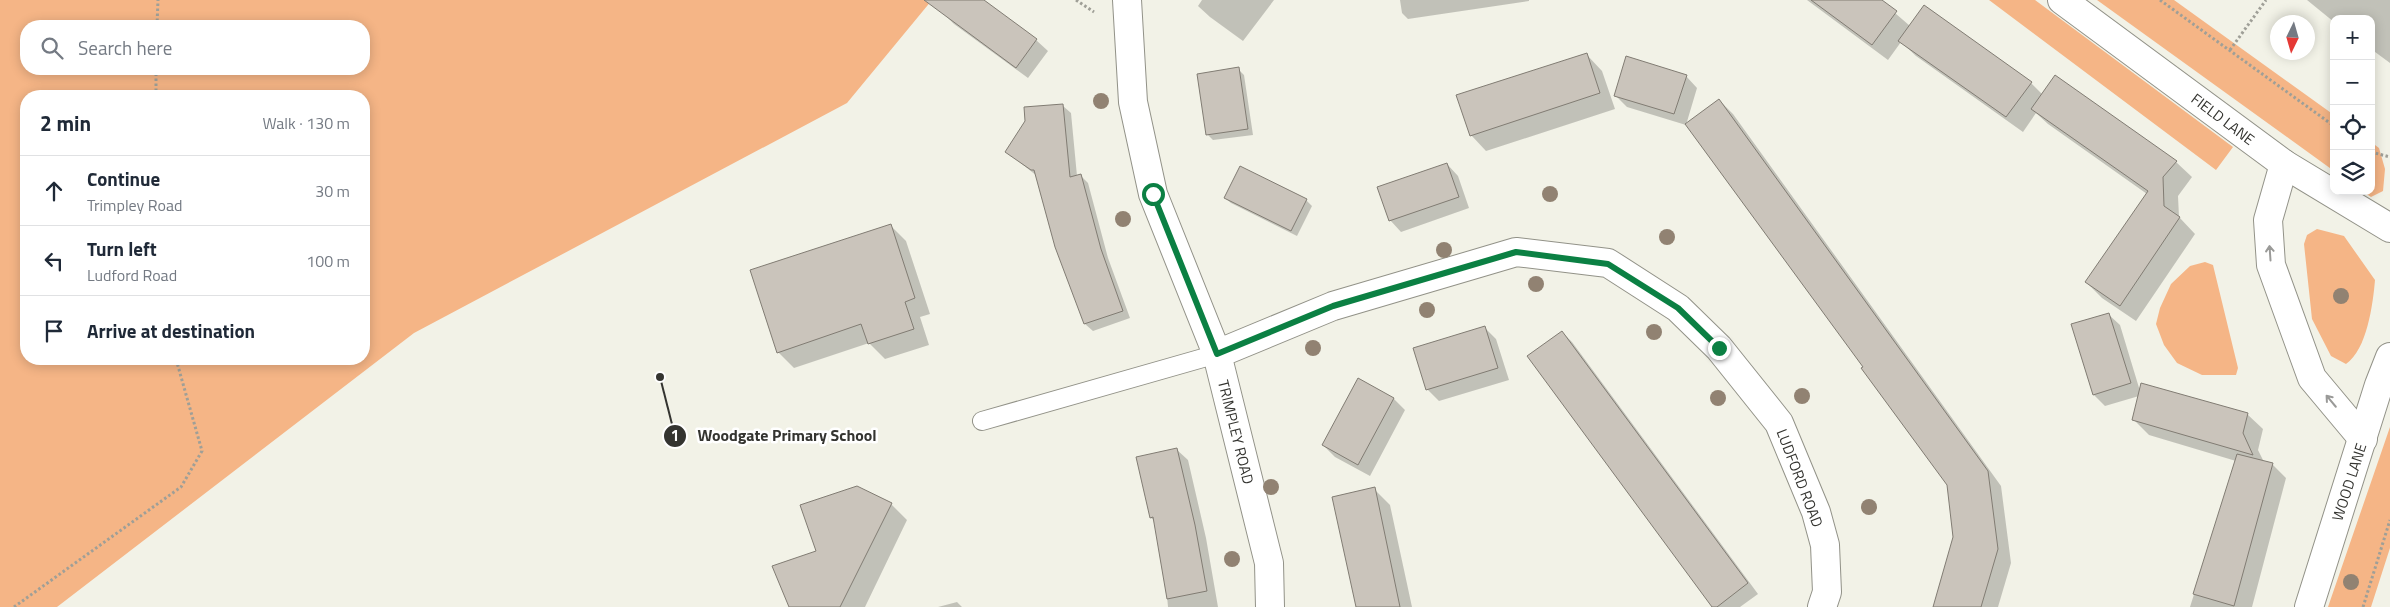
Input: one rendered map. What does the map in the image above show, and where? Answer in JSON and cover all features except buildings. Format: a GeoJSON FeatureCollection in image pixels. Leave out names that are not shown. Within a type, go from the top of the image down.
{"type":"FeatureCollection","features":[{"type":"Feature","properties":{"kind":"street","name":"TRIMPLEY ROAD"},"geometry":{"type":"LineString","coordinates":[[1127,0],[1132,102],[1153,194],[1217,354],[1270,563],[1270,607]]}},
{"type":"Feature","properties":{"kind":"street","name":"FIELD LANE"},"geometry":{"type":"LineString","coordinates":[[2062,0],[2284,164],[2390,228]]}},
{"type":"Feature","properties":{"kind":"street"},"geometry":{"type":"LineString","coordinates":[[2284,164],[2268,220],[2271,265],[2312,378],[2363,439]]}},
{"type":"Feature","properties":{"kind":"street","name":"LUDFORD ROAD"},"geometry":{"type":"LineString","coordinates":[[1217,354],[1333,306],[1516,252],[1608,264],[1678,308],[1719,348],[1779,422],[1816,512],[1825,545],[1827,592],[1822,607]]}},
{"type":"Feature","properties":{"kind":"street","name":"WOOD LANE"},"geometry":{"type":"LineString","coordinates":[[2309,607],[2390,357]]}},
{"type":"Feature","properties":{"kind":"lane"},"geometry":{"type":"LineString","coordinates":[[982,421],[1217,354]]}},
{"type":"Feature","properties":{"kind":"path"},"geometry":{"type":"LineString","coordinates":[[157,20],[158,0]]}},
{"type":"Feature","properties":{"kind":"path"},"geometry":{"type":"LineString","coordinates":[[2160,0],[2330,123]]}},
{"type":"Feature","properties":{"kind":"path"},"geometry":{"type":"LineString","coordinates":[[2230,50],[2266,0]]}},
{"type":"Feature","properties":{"kind":"path"},"geometry":{"type":"LineString","coordinates":[[156,75],[156,90]]}},
{"type":"Feature","properties":{"kind":"path"},"geometry":{"type":"LineString","coordinates":[[2375,153],[2390,157]]}},
{"type":"Feature","properties":{"kind":"path"},"geometry":{"type":"LineString","coordinates":[[14,607],[181,487],[202,451],[178,365]]}},
{"type":"Feature","properties":{"kind":"path"},"geometry":{"type":"LineString","coordinates":[[2362,607],[2390,520]]}},
{"type":"Feature","properties":{"kind":"shaded area"},"geometry":{"type":"Polygon","coordinates":[[[0,0],[932,0],[847,103],[414,333],[57,607],[0,607],[0,0]]]}},
{"type":"Feature","properties":{"kind":"shaded area"},"geometry":{"type":"Polygon","coordinates":[[[1989,0],[2035,0],[2233,147],[2216,170],[1989,0]]]}},
{"type":"Feature","properties":{"kind":"shaded area"},"geometry":{"type":"Polygon","coordinates":[[[2097,0],[2174,0],[2330,112],[2330,168],[2097,0]]]}},
{"type":"Feature","properties":{"kind":"shaded area"},"geometry":{"type":"Polygon","coordinates":[[[2375,145],[2379,148],[2385,169],[2383,191],[2375,195],[2375,145]]]}},
{"type":"Feature","properties":{"kind":"shaded area"},"geometry":{"type":"Polygon","coordinates":[[[2317,229],[2344,236],[2375,280],[2373,301],[2364,338],[2353,357],[2346,364],[2331,356],[2312,319],[2304,244],[2307,235],[2317,229]]]}},
{"type":"Feature","properties":{"kind":"shaded area"},"geometry":{"type":"Polygon","coordinates":[[[2205,262],[2213,265],[2238,368],[2236,375],[2202,375],[2177,363],[2164,345],[2156,324],[2160,308],[2171,284],[2190,266],[2205,262]]]}},
{"type":"Feature","properties":{"kind":"shaded area"},"geometry":{"type":"Polygon","coordinates":[[[2390,427],[2390,548],[2371,607],[2328,607],[2390,427]]]}},
{"type":"Feature","properties":{"kind":"place","name":"Woodgate Primary School"},"geometry":{"type":"Point","coordinates":[660,377]}},
{"type":"Feature","properties":{"kind":"route"},"geometry":{"type":"LineString","coordinates":[[1153,194],[1217,354],[1333,306],[1516,252],[1608,264],[1678,308],[1719,348]]}}]}
